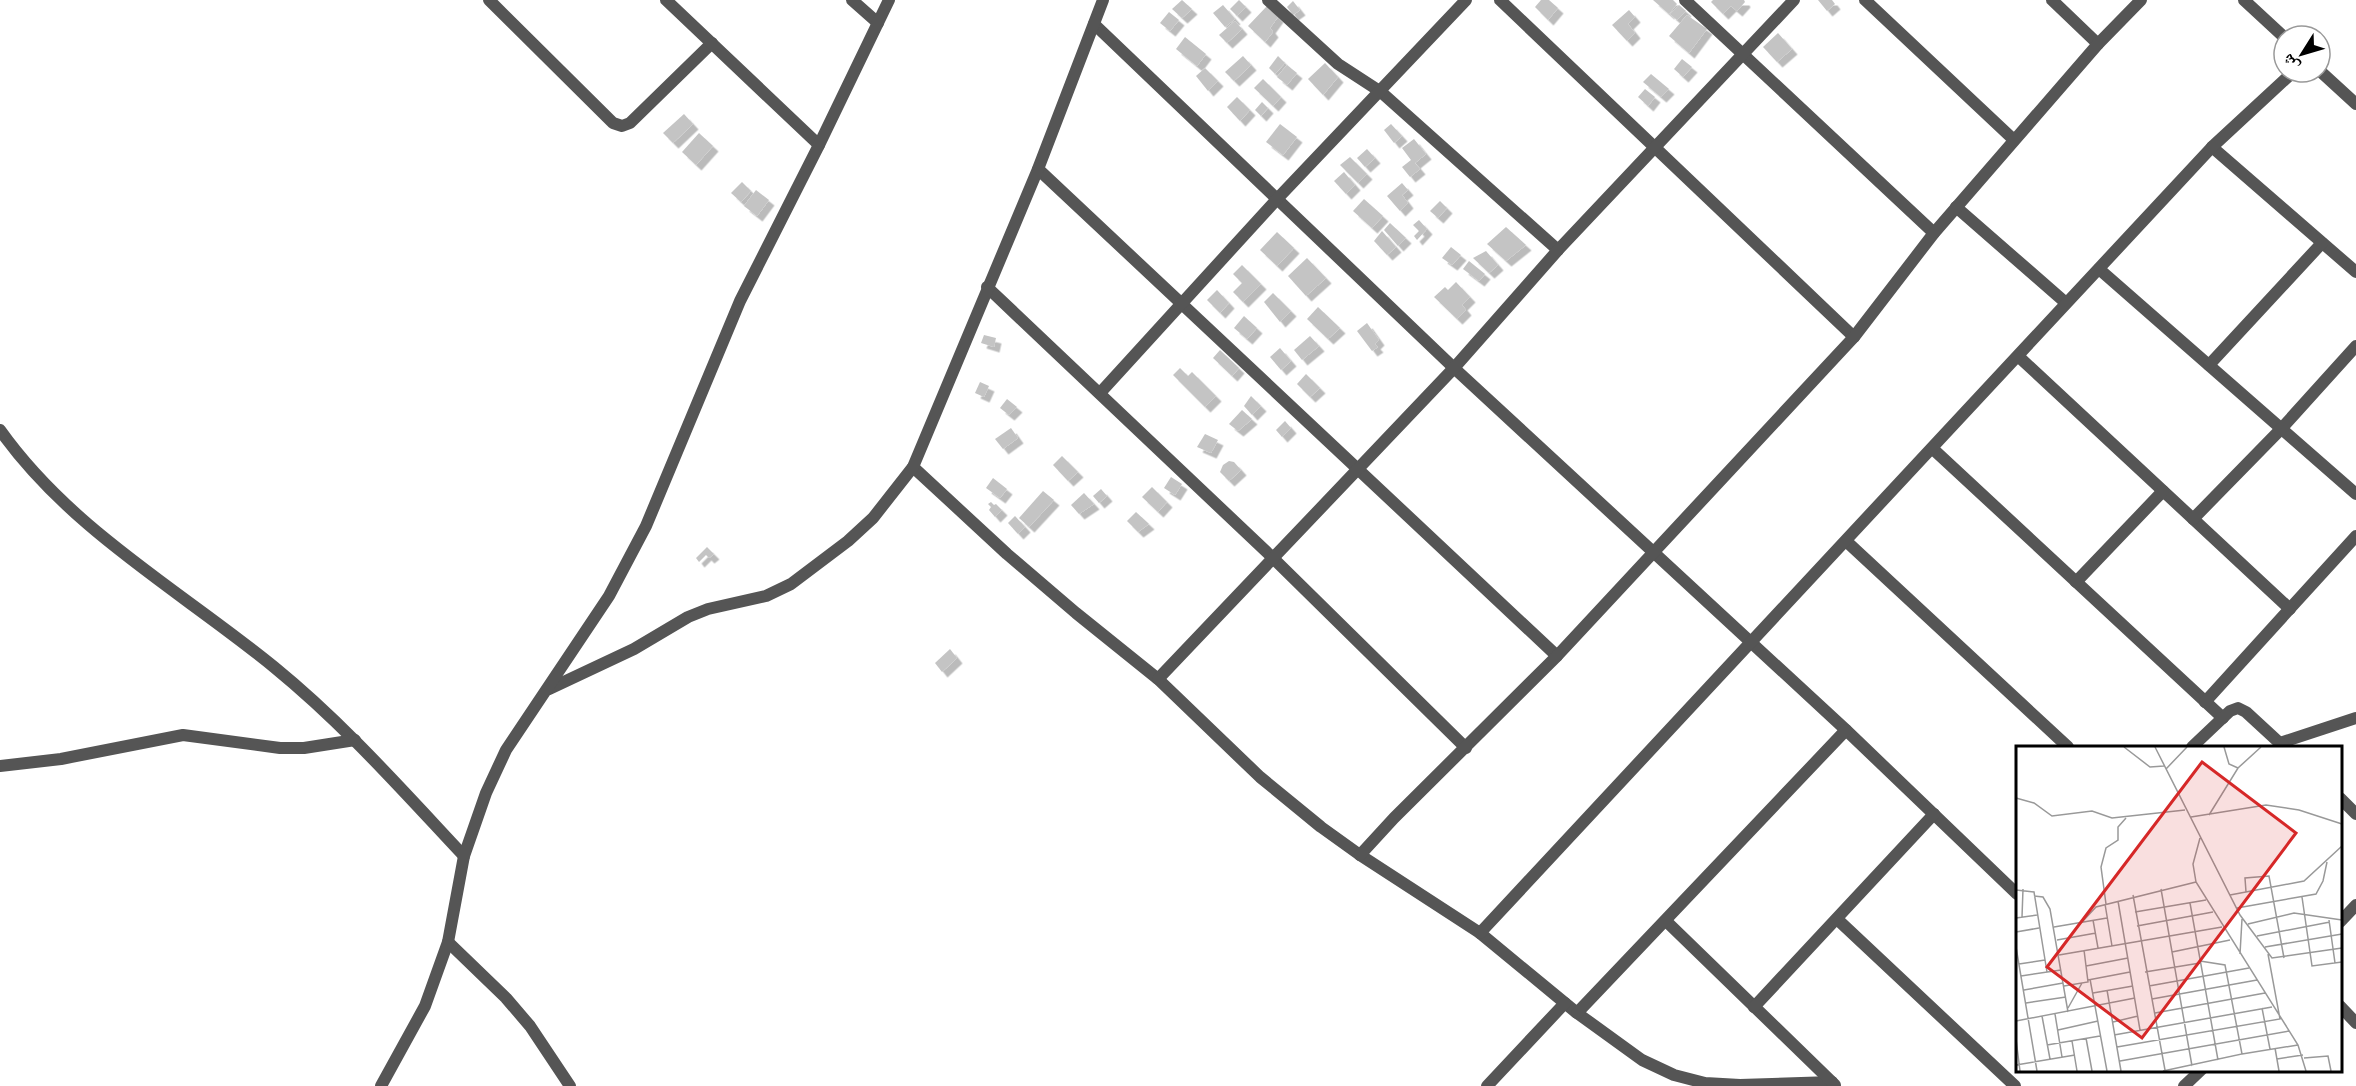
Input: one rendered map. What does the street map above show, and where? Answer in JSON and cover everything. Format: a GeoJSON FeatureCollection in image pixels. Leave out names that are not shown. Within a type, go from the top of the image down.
{"type":"FeatureCollection","features":[{"type":"Feature","properties":{"kind":"street"},"geometry":{"type":"LineString","coordinates":[[489,0],[613,123],[622,126],[630,123],[712,44]]}},
{"type":"Feature","properties":{"kind":"street"},"geometry":{"type":"LineString","coordinates":[[666,0],[819,145]]}},
{"type":"Feature","properties":{"kind":"street"},"geometry":{"type":"LineString","coordinates":[[852,0],[878,23]]}},
{"type":"Feature","properties":{"kind":"street"},"geometry":{"type":"LineString","coordinates":[[381,1086],[425,1006],[448,942],[464,856],[486,793],[506,750],[609,596],[646,526],[740,301],[889,0]]}},
{"type":"Feature","properties":{"kind":"street"},"geometry":{"type":"LineString","coordinates":[[548,690],[634,649],[688,617],[708,609],[766,596],[791,584],[848,541],[873,518],[913,467],[1038,169],[1103,0]]}},
{"type":"Feature","properties":{"kind":"street"},"geometry":{"type":"LineString","coordinates":[[1268,0],[1338,64],[1381,92],[1558,250]]}},
{"type":"Feature","properties":{"kind":"street"},"geometry":{"type":"LineString","coordinates":[[1500,0],[1854,337]]}},
{"type":"Feature","properties":{"kind":"street"},"geometry":{"type":"LineString","coordinates":[[1685,0],[1934,233]]}},
{"type":"Feature","properties":{"kind":"street"},"geometry":{"type":"LineString","coordinates":[[1158,679],[1454,368],[1558,250],[1794,0]]}},
{"type":"Feature","properties":{"kind":"street"},"geometry":{"type":"LineString","coordinates":[[1865,0],[2014,140]]}},
{"type":"Feature","properties":{"kind":"street"},"geometry":{"type":"LineString","coordinates":[[2052,0],[2098,44]]}},
{"type":"Feature","properties":{"kind":"street"},"geometry":{"type":"LineString","coordinates":[[1359,855],[1557,656],[1854,337],[1956,207],[2098,44],[2141,0]]}},
{"type":"Feature","properties":{"kind":"street"},"geometry":{"type":"LineString","coordinates":[[2244,0],[2272,26]]}},
{"type":"Feature","properties":{"kind":"street"},"geometry":{"type":"LineString","coordinates":[[1100,393],[1278,198],[1465,1]]}},
{"type":"Feature","properties":{"kind":"street"},"geometry":{"type":"LineString","coordinates":[[1094,24],[1454,368],[1846,730],[2016,893]]}},
{"type":"Feature","properties":{"kind":"street"},"geometry":{"type":"LineString","coordinates":[[2332,82],[2356,104]]}},
{"type":"Feature","properties":{"kind":"street"},"geometry":{"type":"LineString","coordinates":[[1480,933],[2212,147],[2280,84]]}},
{"type":"Feature","properties":{"kind":"street"},"geometry":{"type":"LineString","coordinates":[[2212,147],[2356,272]]}},
{"type":"Feature","properties":{"kind":"street"},"geometry":{"type":"LineString","coordinates":[[1038,169],[1557,656]]}},
{"type":"Feature","properties":{"kind":"street"},"geometry":{"type":"LineString","coordinates":[[1956,207],[2066,303]]}},
{"type":"Feature","properties":{"kind":"street"},"geometry":{"type":"LineString","coordinates":[[2209,365],[2322,243]]}},
{"type":"Feature","properties":{"kind":"street"},"geometry":{"type":"LineString","coordinates":[[2099,269],[2356,494]]}},
{"type":"Feature","properties":{"kind":"street"},"geometry":{"type":"LineString","coordinates":[[987,287],[1273,558],[1467,748]]}},
{"type":"Feature","properties":{"kind":"street"},"geometry":{"type":"LineString","coordinates":[[2193,519],[2282,428],[2356,346]]}},
{"type":"Feature","properties":{"kind":"street"},"geometry":{"type":"LineString","coordinates":[[2018,356],[2290,609]]}},
{"type":"Feature","properties":{"kind":"street"},"geometry":{"type":"LineString","coordinates":[[0,430],[14,450],[63,502],[110,543],[272,665],[318,703],[464,856]]}},
{"type":"Feature","properties":{"kind":"street"},"geometry":{"type":"LineString","coordinates":[[1933,449],[2223,718]]}},
{"type":"Feature","properties":{"kind":"street"},"geometry":{"type":"LineString","coordinates":[[913,467],[1024,568],[1158,679],[1260,777],[1359,855],[1480,933],[1565,1004],[1642,1059],[1674,1075],[1705,1083],[1834,1084]]}},
{"type":"Feature","properties":{"kind":"street"},"geometry":{"type":"LineString","coordinates":[[2076,582],[2163,491]]}},
{"type":"Feature","properties":{"kind":"street"},"geometry":{"type":"LineString","coordinates":[[2205,702],[2356,536]]}},
{"type":"Feature","properties":{"kind":"street"},"geometry":{"type":"LineString","coordinates":[[1846,541],[2067,746]]}},
{"type":"Feature","properties":{"kind":"street"},"geometry":{"type":"LineString","coordinates":[[2193,746],[2230,711],[2238,708],[2246,712],[2282,745],[2356,718]]}},
{"type":"Feature","properties":{"kind":"street"},"geometry":{"type":"LineString","coordinates":[[1577,1013],[1846,730]]}},
{"type":"Feature","properties":{"kind":"street"},"geometry":{"type":"LineString","coordinates":[[0,766],[61,759],[183,735],[280,748],[304,748],[355,740]]}},
{"type":"Feature","properties":{"kind":"street"},"geometry":{"type":"LineString","coordinates":[[2341,799],[2356,814]]}},
{"type":"Feature","properties":{"kind":"street"},"geometry":{"type":"LineString","coordinates":[[1754,1007],[1934,814]]}},
{"type":"Feature","properties":{"kind":"street"},"geometry":{"type":"LineString","coordinates":[[2341,921],[2356,905]]}},
{"type":"Feature","properties":{"kind":"street"},"geometry":{"type":"LineString","coordinates":[[1837,919],[2015,1086]]}},
{"type":"Feature","properties":{"kind":"street"},"geometry":{"type":"LineString","coordinates":[[1666,921],[1834,1084]]}},
{"type":"Feature","properties":{"kind":"street"},"geometry":{"type":"LineString","coordinates":[[448,942],[506,998],[530,1026],[570,1086]]}},
{"type":"Feature","properties":{"kind":"street"},"geometry":{"type":"LineString","coordinates":[[1487,1086],[1565,1004]]}},
{"type":"Feature","properties":{"kind":"street"},"geometry":{"type":"LineString","coordinates":[[2341,1007],[2356,1023]]}},
{"type":"Feature","properties":{"kind":"street"},"geometry":{"type":"LineString","coordinates":[[2184,1086],[2199,1071]]}},
{"type":"Feature","properties":{"kind":"building"},"geometry":{"type":"Polygon","coordinates":[[[1182,0],[1192,9],[1182,18],[1172,9],[1182,0]]]}},
{"type":"Feature","properties":{"kind":"building"},"geometry":{"type":"Polygon","coordinates":[[[1239,0],[1246,7],[1237,16],[1230,9],[1239,0]]]}},
{"type":"Feature","properties":{"kind":"building"},"geometry":{"type":"Polygon","coordinates":[[[1541,0],[1549,0],[1558,8],[1548,20],[1535,7],[1541,0]]]}},
{"type":"Feature","properties":{"kind":"building"},"geometry":{"type":"Polygon","coordinates":[[[1653,0],[1673,0],[1677,4],[1669,14],[1653,0]]]}},
{"type":"Feature","properties":{"kind":"building"},"geometry":{"type":"Polygon","coordinates":[[[1713,0],[1744,0],[1745,2],[1737,11],[1731,6],[1723,14],[1711,2],[1713,0]]]}},
{"type":"Feature","properties":{"kind":"building"},"geometry":{"type":"Polygon","coordinates":[[[1818,0],[1832,0],[1835,4],[1827,11],[1818,0]]]}},
{"type":"Feature","properties":{"kind":"building"},"geometry":{"type":"Polygon","coordinates":[[[1293,1],[1300,10],[1293,15],[1287,7],[1293,1]]]}},
{"type":"Feature","properties":{"kind":"building"},"geometry":{"type":"Polygon","coordinates":[[[1223,5],[1235,19],[1225,27],[1213,13],[1223,5]]]}},
{"type":"Feature","properties":{"kind":"building"},"geometry":{"type":"Polygon","coordinates":[[[1679,5],[1686,11],[1677,20],[1670,14],[1679,5]]]}},
{"type":"Feature","properties":{"kind":"building"},"geometry":{"type":"Polygon","coordinates":[[[1267,6],[1278,17],[1270,28],[1273,32],[1265,42],[1248,26],[1267,6]]]}},
{"type":"Feature","properties":{"kind":"building"},"geometry":{"type":"Polygon","coordinates":[[[1629,10],[1635,17],[1628,24],[1635,33],[1627,41],[1612,25],[1629,10]]]}},
{"type":"Feature","properties":{"kind":"building"},"geometry":{"type":"Polygon","coordinates":[[[1169,12],[1179,20],[1170,31],[1160,23],[1169,12]]]}},
{"type":"Feature","properties":{"kind":"building"},"geometry":{"type":"Polygon","coordinates":[[[1687,15],[1707,29],[1689,53],[1669,36],[1687,15]]]}},
{"type":"Feature","properties":{"kind":"building"},"geometry":{"type":"Polygon","coordinates":[[[1235,21],[1242,29],[1227,43],[1219,35],[1235,21]]]}},
{"type":"Feature","properties":{"kind":"building"},"geometry":{"type":"Polygon","coordinates":[[[1778,33],[1792,49],[1777,62],[1763,47],[1778,33]]]}},
{"type":"Feature","properties":{"kind":"building"},"geometry":{"type":"Polygon","coordinates":[[[1185,37],[1206,54],[1197,66],[1176,49],[1185,37]]]}},
{"type":"Feature","properties":{"kind":"building"},"geometry":{"type":"Polygon","coordinates":[[[1243,56],[1251,65],[1234,81],[1225,72],[1243,56]]]}},
{"type":"Feature","properties":{"kind":"building"},"geometry":{"type":"Polygon","coordinates":[[[1278,56],[1285,63],[1275,74],[1269,68],[1278,56]]]}},
{"type":"Feature","properties":{"kind":"building"},"geometry":{"type":"Polygon","coordinates":[[[1682,59],[1692,67],[1683,77],[1674,69],[1682,59]]]}},
{"type":"Feature","properties":{"kind":"building"},"geometry":{"type":"Polygon","coordinates":[[[1325,63],[1338,77],[1323,95],[1308,79],[1325,63]]]}},
{"type":"Feature","properties":{"kind":"building"},"geometry":{"type":"Polygon","coordinates":[[[1287,65],[1297,73],[1287,85],[1277,77],[1287,65]]]}},
{"type":"Feature","properties":{"kind":"building"},"geometry":{"type":"Polygon","coordinates":[[[1205,68],[1218,81],[1208,91],[1196,76],[1205,68]]]}},
{"type":"Feature","properties":{"kind":"building"},"geometry":{"type":"Polygon","coordinates":[[[1651,74],[1669,89],[1661,97],[1643,82],[1651,74]]]}},
{"type":"Feature","properties":{"kind":"building"},"geometry":{"type":"Polygon","coordinates":[[[1263,79],[1281,97],[1273,106],[1254,88],[1263,79]]]}},
{"type":"Feature","properties":{"kind":"building"},"geometry":{"type":"Polygon","coordinates":[[[1645,89],[1655,97],[1648,106],[1638,97],[1645,89]]]}},
{"type":"Feature","properties":{"kind":"building"},"geometry":{"type":"Polygon","coordinates":[[[1237,97],[1250,110],[1240,121],[1227,107],[1237,97]]]}},
{"type":"Feature","properties":{"kind":"building"},"geometry":{"type":"Polygon","coordinates":[[[1262,102],[1268,108],[1261,116],[1255,110],[1262,102]]]}},
{"type":"Feature","properties":{"kind":"building"},"geometry":{"type":"Polygon","coordinates":[[[684,114],[693,124],[673,143],[663,133],[684,114]]]}},
{"type":"Feature","properties":{"kind":"building"},"geometry":{"type":"Polygon","coordinates":[[[1280,124],[1297,137],[1283,155],[1266,142],[1280,124]]]}},
{"type":"Feature","properties":{"kind":"building"},"geometry":{"type":"Polygon","coordinates":[[[1391,124],[1402,136],[1394,143],[1384,130],[1391,124]]]}},
{"type":"Feature","properties":{"kind":"building"},"geometry":{"type":"Polygon","coordinates":[[[699,133],[713,146],[696,165],[682,152],[699,133]]]}},
{"type":"Feature","properties":{"kind":"building"},"geometry":{"type":"Polygon","coordinates":[[[1414,139],[1426,154],[1415,163],[1420,169],[1410,177],[1402,167],[1411,160],[1402,148],[1414,139]]]}},
{"type":"Feature","properties":{"kind":"building"},"geometry":{"type":"Polygon","coordinates":[[[1367,149],[1375,158],[1365,167],[1357,158],[1367,149]]]}},
{"type":"Feature","properties":{"kind":"building"},"geometry":{"type":"Polygon","coordinates":[[[1350,157],[1367,174],[1358,183],[1340,165],[1350,157]]]}},
{"type":"Feature","properties":{"kind":"building"},"geometry":{"type":"Polygon","coordinates":[[[1344,172],[1355,185],[1346,194],[1334,181],[1344,172]]]}},
{"type":"Feature","properties":{"kind":"building"},"geometry":{"type":"Polygon","coordinates":[[[742,182],[751,191],[741,202],[731,193],[742,182]]]}},
{"type":"Feature","properties":{"kind":"building"},"geometry":{"type":"Polygon","coordinates":[[[1402,183],[1408,190],[1402,195],[1408,203],[1400,211],[1387,196],[1402,183]]]}},
{"type":"Feature","properties":{"kind":"building"},"geometry":{"type":"Polygon","coordinates":[[[756,190],[769,200],[757,216],[744,206],[756,190]]]}},
{"type":"Feature","properties":{"kind":"building"},"geometry":{"type":"Polygon","coordinates":[[[1364,199],[1383,216],[1372,228],[1353,211],[1364,199]]]}},
{"type":"Feature","properties":{"kind":"building"},"geometry":{"type":"Polygon","coordinates":[[[1440,201],[1447,208],[1438,218],[1430,211],[1440,201]]]}},
{"type":"Feature","properties":{"kind":"building"},"geometry":{"type":"Polygon","coordinates":[[[1419,220],[1427,229],[1417,240],[1414,236],[1419,231],[1413,225],[1419,220]]]}},
{"type":"Feature","properties":{"kind":"building"},"geometry":{"type":"Polygon","coordinates":[[[1390,223],[1406,238],[1398,246],[1384,230],[1390,223]]]}},
{"type":"Feature","properties":{"kind":"building"},"geometry":{"type":"Polygon","coordinates":[[[1506,227],[1526,245],[1506,261],[1487,244],[1506,227]]]}},
{"type":"Feature","properties":{"kind":"building"},"geometry":{"type":"Polygon","coordinates":[[[1382,231],[1396,247],[1387,255],[1374,241],[1382,231]]]}},
{"type":"Feature","properties":{"kind":"building"},"geometry":{"type":"Polygon","coordinates":[[[1277,232],[1294,248],[1277,266],[1260,250],[1277,232]]]}},
{"type":"Feature","properties":{"kind":"building"},"geometry":{"type":"Polygon","coordinates":[[[1451,247],[1461,255],[1452,265],[1442,258],[1451,247]]]}},
{"type":"Feature","properties":{"kind":"building"},"geometry":{"type":"Polygon","coordinates":[[[1486,251],[1498,265],[1489,273],[1473,258],[1486,251]]]}},
{"type":"Feature","properties":{"kind":"building"},"geometry":{"type":"Polygon","coordinates":[[[1307,258],[1326,278],[1306,296],[1288,276],[1307,258]]]}},
{"type":"Feature","properties":{"kind":"building"},"geometry":{"type":"Polygon","coordinates":[[[1469,261],[1485,274],[1479,281],[1463,269],[1469,261]]]}},
{"type":"Feature","properties":{"kind":"building"},"geometry":{"type":"Polygon","coordinates":[[[1242,265],[1261,284],[1243,302],[1233,292],[1242,283],[1233,274],[1242,265]]]}},
{"type":"Feature","properties":{"kind":"building"},"geometry":{"type":"Polygon","coordinates":[[[1456,282],[1470,297],[1462,305],[1466,310],[1457,319],[1434,297],[1445,287],[1448,290],[1456,282]]]}},
{"type":"Feature","properties":{"kind":"building"},"geometry":{"type":"Polygon","coordinates":[[[1217,290],[1229,303],[1220,313],[1207,300],[1217,290]]]}},
{"type":"Feature","properties":{"kind":"building"},"geometry":{"type":"Polygon","coordinates":[[[1273,293],[1291,311],[1280,322],[1264,302],[1273,293]]]}},
{"type":"Feature","properties":{"kind":"building"},"geometry":{"type":"Polygon","coordinates":[[[1318,307],[1340,328],[1328,339],[1307,319],[1318,307]]]}},
{"type":"Feature","properties":{"kind":"building"},"geometry":{"type":"Polygon","coordinates":[[[1244,316],[1257,328],[1247,339],[1234,328],[1244,316]]]}},
{"type":"Feature","properties":{"kind":"building"},"geometry":{"type":"Polygon","coordinates":[[[1367,323],[1379,340],[1375,344],[1378,347],[1372,351],[1357,331],[1367,323]]]}},
{"type":"Feature","properties":{"kind":"building"},"geometry":{"type":"Polygon","coordinates":[[[984,335],[996,338],[994,347],[981,343],[984,335]]]}},
{"type":"Feature","properties":{"kind":"building"},"geometry":{"type":"Polygon","coordinates":[[[1310,336],[1319,346],[1302,360],[1294,350],[1310,336]]]}},
{"type":"Feature","properties":{"kind":"building"},"geometry":{"type":"Polygon","coordinates":[[[1280,348],[1291,361],[1281,370],[1270,357],[1280,348]]]}},
{"type":"Feature","properties":{"kind":"building"},"geometry":{"type":"Polygon","coordinates":[[[1220,350],[1239,368],[1232,376],[1213,358],[1220,350]]]}},
{"type":"Feature","properties":{"kind":"building"},"geometry":{"type":"Polygon","coordinates":[[[1180,368],[1188,376],[1192,372],[1216,396],[1205,407],[1173,375],[1180,368]]]}},
{"type":"Feature","properties":{"kind":"building"},"geometry":{"type":"Polygon","coordinates":[[[1306,374],[1320,388],[1310,397],[1297,384],[1306,374]]]}},
{"type":"Feature","properties":{"kind":"building"},"geometry":{"type":"Polygon","coordinates":[[[980,382],[989,386],[984,397],[975,393],[980,382]]]}},
{"type":"Feature","properties":{"kind":"building"},"geometry":{"type":"Polygon","coordinates":[[[1251,396],[1261,406],[1252,415],[1244,406],[1251,396]]]}},
{"type":"Feature","properties":{"kind":"building"},"geometry":{"type":"Polygon","coordinates":[[[1007,399],[1017,407],[1009,415],[1000,408],[1007,399]]]}},
{"type":"Feature","properties":{"kind":"building"},"geometry":{"type":"Polygon","coordinates":[[[1242,410],[1252,419],[1238,431],[1229,424],[1242,410]]]}},
{"type":"Feature","properties":{"kind":"building"},"geometry":{"type":"Polygon","coordinates":[[[1285,421],[1291,428],[1282,437],[1276,430],[1285,421]]]}},
{"type":"Feature","properties":{"kind":"building"},"geometry":{"type":"Polygon","coordinates":[[[1011,428],[1018,438],[1003,449],[995,439],[1011,428]]]}},
{"type":"Feature","properties":{"kind":"building"},"geometry":{"type":"Polygon","coordinates":[[[1205,434],[1218,440],[1211,453],[1197,447],[1205,434]]]}},
{"type":"Feature","properties":{"kind":"building"},"geometry":{"type":"Polygon","coordinates":[[[1062,456],[1078,472],[1068,481],[1053,465],[1062,456]]]}},
{"type":"Feature","properties":{"kind":"building"},"geometry":{"type":"Polygon","coordinates":[[[1229,461],[1234,462],[1241,470],[1229,481],[1220,472],[1223,465],[1229,461]]]}},
{"type":"Feature","properties":{"kind":"building"},"geometry":{"type":"Polygon","coordinates":[[[1171,477],[1182,484],[1175,495],[1164,488],[1171,477]]]}},
{"type":"Feature","properties":{"kind":"building"},"geometry":{"type":"Polygon","coordinates":[[[993,478],[1007,489],[1000,498],[986,488],[993,478]]]}},
{"type":"Feature","properties":{"kind":"building"},"geometry":{"type":"Polygon","coordinates":[[[1152,487],[1167,502],[1158,512],[1142,497],[1152,487]]]}},
{"type":"Feature","properties":{"kind":"building"},"geometry":{"type":"Polygon","coordinates":[[[1101,489],[1107,496],[1099,503],[1093,496],[1101,489]]]}},
{"type":"Feature","properties":{"kind":"building"},"geometry":{"type":"Polygon","coordinates":[[[1043,491],[1054,500],[1029,527],[1019,518],[1043,491]]]}},
{"type":"Feature","properties":{"kind":"building"},"geometry":{"type":"Polygon","coordinates":[[[1084,493],[1094,504],[1079,514],[1071,505],[1084,493]]]}},
{"type":"Feature","properties":{"kind":"building"},"geometry":{"type":"Polygon","coordinates":[[[991,502],[1002,510],[995,517],[989,510],[991,507],[988,504],[991,502]]]}},
{"type":"Feature","properties":{"kind":"building"},"geometry":{"type":"Polygon","coordinates":[[[1136,512],[1149,524],[1138,532],[1127,521],[1136,512]]]}},
{"type":"Feature","properties":{"kind":"building"},"geometry":{"type":"Polygon","coordinates":[[[1015,516],[1025,527],[1018,534],[1008,523],[1015,516]]]}},
{"type":"Feature","properties":{"kind":"building"},"geometry":{"type":"Polygon","coordinates":[[[707,547],[714,554],[709,558],[706,555],[699,562],[696,558],[707,547]]]}},
{"type":"Feature","properties":{"kind":"building"},"geometry":{"type":"Polygon","coordinates":[[[950,649],[957,658],[942,672],[935,663],[950,649]]]}}]}
